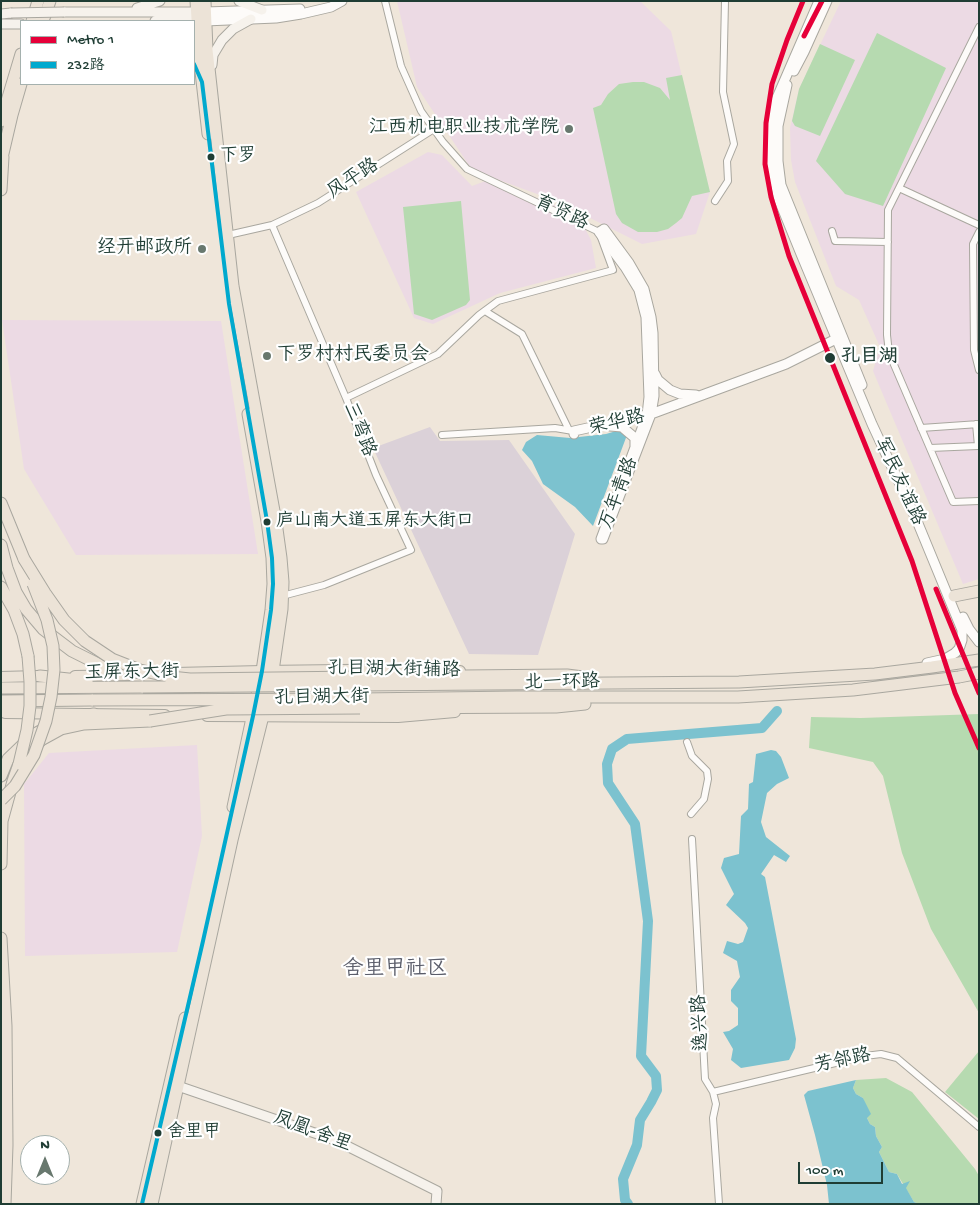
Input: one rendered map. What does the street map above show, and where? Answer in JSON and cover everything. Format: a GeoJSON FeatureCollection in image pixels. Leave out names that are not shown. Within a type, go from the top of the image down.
{"type":"FeatureCollection","features":[{"type":"Feature","properties":{"kind":"highway"},"geometry":{"type":"LineString","coordinates":[[32,20],[38,1]]}},
{"type":"Feature","properties":{"kind":"highway"},"geometry":{"type":"LineString","coordinates":[[43,20],[50,1]]}},
{"type":"Feature","properties":{"kind":"highway"},"geometry":{"type":"LineString","coordinates":[[152,1204],[203,940],[282,609],[281,558],[276,522],[233,286],[228,236],[206,81],[199,54],[201,11]]}},
{"type":"Feature","properties":{"kind":"highway"},"geometry":{"type":"LineString","coordinates":[[1,121],[20,57]]}},
{"type":"Feature","properties":{"kind":"highway"},"geometry":{"type":"LineString","coordinates":[[206,81],[229,304],[272,558],[273,584],[268,671]]}},
{"type":"Feature","properties":{"kind":"highway"},"geometry":{"type":"LineString","coordinates":[[1,190],[2,158],[21,85]]}},
{"type":"Feature","properties":{"kind":"highway"},"geometry":{"type":"LineString","coordinates":[[1,503],[47,620],[54,670],[46,721],[34,755],[15,786],[1,800]]}},
{"type":"Feature","properties":{"kind":"highway"},"geometry":{"type":"LineString","coordinates":[[1,545],[16,592],[26,609],[43,629],[72,651],[100,665],[146,674]]}},
{"type":"Feature","properties":{"kind":"highway"},"geometry":{"type":"LineString","coordinates":[[24,559],[64,620],[85,641],[112,659],[140,670],[171,677],[190,679],[359,681],[567,675],[627,683]]}},
{"type":"Feature","properties":{"kind":"highway"},"geometry":{"type":"LineString","coordinates":[[1,587],[14,610],[23,634],[28,656],[30,682],[27,730],[14,762],[2,821],[1,864]]}},
{"type":"Feature","properties":{"kind":"highway"},"geometry":{"type":"LineString","coordinates":[[951,596],[979,591]]}},
{"type":"Feature","properties":{"kind":"highway","name":"北一环路"},"geometry":{"type":"LineString","coordinates":[[42,682],[143,687],[359,681],[738,682],[875,674],[979,660]]}},
{"type":"Feature","properties":{"kind":"highway"},"geometry":{"type":"LineString","coordinates":[[14,762],[41,740],[61,729],[84,724],[150,721],[226,710],[360,703],[514,708],[556,707],[644,697],[738,697],[853,690],[979,673]]}},
{"type":"Feature","properties":{"kind":"highway"},"geometry":{"type":"LineString","coordinates":[[959,677],[979,679]]}},
{"type":"Feature","properties":{"kind":"highway"},"geometry":{"type":"LineString","coordinates":[[1,688],[42,682]]}},
{"type":"Feature","properties":{"kind":"highway","name":"孔目湖大街"},"geometry":{"type":"LineString","coordinates":[[1,701],[93,700],[360,703],[644,697]]}},
{"type":"Feature","properties":{"kind":"highway"},"geometry":{"type":"LineString","coordinates":[[1,712],[49,701]]}},
{"type":"Feature","properties":{"kind":"highway"},"geometry":{"type":"LineString","coordinates":[[1,776],[14,762],[33,735],[53,724],[94,714]]}},
{"type":"Feature","properties":{"kind":"highway"},"geometry":{"type":"LineString","coordinates":[[1,938],[5,1017],[7,1144],[4,1201]]}},
{"type":"Feature","properties":{"kind":"highway"},"geometry":{"type":"LineString","coordinates":[[142,1204],[174,1084]]}},
{"type":"Feature","properties":{"kind":"highway"},"geometry":{"type":"LineString","coordinates":[[1,1153],[4,1201]]}},
{"type":"Feature","properties":{"kind":"main road"},"geometry":{"type":"LineString","coordinates":[[123,12],[160,1]]}},
{"type":"Feature","properties":{"kind":"main road"},"geometry":{"type":"LineString","coordinates":[[238,1],[262,10]]}},
{"type":"Feature","properties":{"kind":"main road"},"geometry":{"type":"LineString","coordinates":[[6,13],[201,11]]}},
{"type":"Feature","properties":{"kind":"main road"},"geometry":{"type":"LineString","coordinates":[[160,20],[201,11]]}},
{"type":"Feature","properties":{"kind":"main road"},"geometry":{"type":"LineString","coordinates":[[206,81],[213,55],[222,40],[233,29],[251,19]]}},
{"type":"Feature","properties":{"kind":"main road"},"geometry":{"type":"LineString","coordinates":[[3,24],[20,24]]}},
{"type":"Feature","properties":{"kind":"main road"},"geometry":{"type":"LineString","coordinates":[[195,65],[206,81]]}},
{"type":"Feature","properties":{"kind":"main road","name":"孔目湖大街辅路"},"geometry":{"type":"LineString","coordinates":[[268,671],[419,668],[525,676]]}},
{"type":"Feature","properties":{"kind":"main road","name":"玉屏东大街"},"geometry":{"type":"LineString","coordinates":[[1,677],[42,682],[146,674],[268,671]]}},
{"type":"Feature","properties":{"kind":"main road"},"geometry":{"type":"LineString","coordinates":[[258,716],[398,717],[514,708]]}},
{"type":"Feature","properties":{"kind":"main road","name":"玉屏东大街"},"geometry":{"type":"LineString","coordinates":[[1,712],[258,716]]}},
{"type":"Feature","properties":{"kind":"main road","name":"凤凰-舍里"},"geometry":{"type":"LineString","coordinates":[[174,1084],[335,1140],[437,1191],[436,1204]]}},
{"type":"Feature","properties":{"kind":"street"},"geometry":{"type":"LineString","coordinates":[[201,11],[296,9],[332,1]]}},
{"type":"Feature","properties":{"kind":"street"},"geometry":{"type":"LineString","coordinates":[[201,11],[251,19],[276,18],[301,14],[342,1]]}},
{"type":"Feature","properties":{"kind":"street","name":"育贤路"},"geometry":{"type":"LineString","coordinates":[[346,398],[438,354],[479,315],[498,301],[613,270],[599,232],[467,169],[421,111],[401,66],[385,1]]}},
{"type":"Feature","properties":{"kind":"street"},"geometry":{"type":"LineString","coordinates":[[715,201],[728,181],[727,161],[734,144],[723,92],[725,1]]}},
{"type":"Feature","properties":{"kind":"street","name":"军民友谊路"},"geometry":{"type":"LineString","coordinates":[[819,1],[776,100],[771,128],[770,162],[779,200],[921,518],[951,596]]}},
{"type":"Feature","properties":{"kind":"street","name":"军民友谊路"},"geometry":{"type":"LineString","coordinates":[[827,1],[804,52],[787,83],[778,126],[778,161],[781,185],[840,339]]}},
{"type":"Feature","properties":{"kind":"street"},"geometry":{"type":"LineString","coordinates":[[979,27],[888,210],[887,335],[889,353],[953,502],[979,502]]}},
{"type":"Feature","properties":{"kind":"street","name":"风平路"},"geometry":{"type":"LineString","coordinates":[[272,225],[318,203],[434,129]]}},
{"type":"Feature","properties":{"kind":"street"},"geometry":{"type":"LineString","coordinates":[[899,188],[979,225]]}},
{"type":"Feature","properties":{"kind":"street"},"geometry":{"type":"LineString","coordinates":[[228,236],[272,225]]}},
{"type":"Feature","properties":{"kind":"street","name":"三弯路"},"geometry":{"type":"LineString","coordinates":[[272,225],[346,398],[376,475],[411,550],[324,585],[282,596]]}},
{"type":"Feature","properties":{"kind":"street","name":"万年青路"},"geometry":{"type":"LineString","coordinates":[[654,369],[653,333],[644,289],[604,229],[599,232],[625,267],[639,290],[646,317],[649,397],[648,416],[601,539],[603,539],[648,416],[654,396],[654,369]]}},
{"type":"Feature","properties":{"kind":"street"},"geometry":{"type":"LineString","coordinates":[[832,231],[835,241],[888,242]]}},
{"type":"Feature","properties":{"kind":"street"},"geometry":{"type":"LineString","coordinates":[[979,232],[973,244],[974,350],[979,370]]}},
{"type":"Feature","properties":{"kind":"street"},"geometry":{"type":"LineString","coordinates":[[485,311],[522,334],[572,431]]}},
{"type":"Feature","properties":{"kind":"street","name":"荣华路"},"geometry":{"type":"LineString","coordinates":[[572,431],[648,416],[786,364],[840,339]]}},
{"type":"Feature","properties":{"kind":"street","name":"荣华路"},"geometry":{"type":"LineString","coordinates":[[572,431],[574,434],[648,416],[788,367],[840,339]]}},
{"type":"Feature","properties":{"kind":"street"},"geometry":{"type":"LineString","coordinates":[[654,369],[658,380],[670,390],[680,394],[701,395]]}},
{"type":"Feature","properties":{"kind":"street"},"geometry":{"type":"LineString","coordinates":[[922,428],[978,424],[978,446],[930,448]]}},
{"type":"Feature","properties":{"kind":"street"},"geometry":{"type":"LineString","coordinates":[[609,426],[622,427],[630,433],[635,438],[635,449]]}},
{"type":"Feature","properties":{"kind":"street"},"geometry":{"type":"LineString","coordinates":[[442,435],[555,428],[572,431]]}},
{"type":"Feature","properties":{"kind":"street"},"geometry":{"type":"LineString","coordinates":[[951,596],[968,629],[979,642]]}},
{"type":"Feature","properties":{"kind":"street"},"geometry":{"type":"LineString","coordinates":[[875,674],[945,659],[956,653],[962,640],[962,630],[951,596]]}},
{"type":"Feature","properties":{"kind":"street"},"geometry":{"type":"LineString","coordinates":[[688,742],[692,756],[707,771],[708,779],[704,799],[691,814]]}},
{"type":"Feature","properties":{"kind":"street","name":"逸兴路"},"geometry":{"type":"LineString","coordinates":[[692,839],[705,1080],[713,1092],[716,1104],[713,1118],[719,1204]]}},
{"type":"Feature","properties":{"kind":"street","name":"芳邻路"},"geometry":{"type":"LineString","coordinates":[[713,1092],[865,1056],[881,1054],[897,1058],[979,1127]]}},
{"type":"Feature","properties":{"kind":"shaded area","name":"江西机电职业技术学院"},"geometry":{"type":"Polygon","coordinates":[[[397,1],[640,1],[671,31],[710,192],[696,234],[642,244],[556,201],[472,170],[417,87],[397,1]]]}},
{"type":"Feature","properties":{"kind":"shaded area"},"geometry":{"type":"Polygon","coordinates":[[[841,1],[979,1],[979,579],[963,584],[873,371],[880,347],[859,300],[836,286],[795,182],[791,160],[790,128],[799,89],[841,1]]]}},
{"type":"Feature","properties":{"kind":"shaded area"},"geometry":{"type":"Polygon","coordinates":[[[428,152],[442,155],[472,186],[491,179],[578,215],[591,240],[596,268],[500,293],[433,324],[414,318],[356,192],[428,152]]]}},
{"type":"Feature","properties":{"kind":"shaded area"},"geometry":{"type":"Polygon","coordinates":[[[2,320],[221,321],[258,554],[76,555],[24,469],[2,320]]]}},
{"type":"Feature","properties":{"kind":"shaded area"},"geometry":{"type":"Polygon","coordinates":[[[430,427],[440,441],[509,440],[575,534],[538,655],[469,654],[373,448],[430,427]]]}},
{"type":"Feature","properties":{"kind":"shaded area"},"geometry":{"type":"Polygon","coordinates":[[[197,745],[202,836],[177,952],[25,956],[24,784],[49,753],[197,745]]]}},
{"type":"Feature","properties":{"kind":"green space"},"geometry":{"type":"Polygon","coordinates":[[[877,33],[946,68],[883,206],[845,194],[816,161],[877,33]]]}},
{"type":"Feature","properties":{"kind":"green space"},"geometry":{"type":"Polygon","coordinates":[[[820,44],[855,60],[820,136],[795,126],[792,121],[799,89],[820,44]]]}},
{"type":"Feature","properties":{"kind":"green space"},"geometry":{"type":"Polygon","coordinates":[[[682,75],[710,192],[692,196],[682,218],[668,229],[657,232],[638,232],[622,223],[616,214],[593,108],[601,105],[608,94],[619,84],[633,82],[644,82],[660,88],[670,100],[666,78],[682,75]]]}},
{"type":"Feature","properties":{"kind":"green space"},"geometry":{"type":"Polygon","coordinates":[[[461,201],[470,300],[466,305],[432,320],[414,314],[403,207],[461,201]]]}},
{"type":"Feature","properties":{"kind":"green space"},"geometry":{"type":"Polygon","coordinates":[[[979,714],[979,1013],[931,929],[902,853],[883,776],[873,762],[809,748],[811,717],[861,718],[979,714]]]}},
{"type":"Feature","properties":{"kind":"green space"},"geometry":{"type":"Polygon","coordinates":[[[979,1051],[979,1119],[945,1092],[979,1051]]]}},
{"type":"Feature","properties":{"kind":"green space"},"geometry":{"type":"Polygon","coordinates":[[[886,1078],[912,1092],[975,1169],[979,1176],[979,1204],[919,1204],[914,1202],[897,1174],[889,1172],[879,1152],[882,1147],[876,1136],[875,1127],[870,1124],[867,1118],[863,1098],[856,1094],[853,1088],[856,1080],[886,1078]]]}},
{"type":"Feature","properties":{"kind":"water"},"geometry":{"type":"Polygon","coordinates":[[[630,427],[593,526],[575,507],[543,484],[532,461],[522,450],[526,442],[537,435],[570,438],[606,434],[630,427]]]}},
{"type":"Feature","properties":{"kind":"water"},"geometry":{"type":"Polygon","coordinates":[[[771,750],[776,751],[781,757],[789,778],[777,784],[767,793],[761,822],[766,837],[790,856],[786,862],[774,855],[761,874],[765,877],[796,1039],[795,1048],[789,1060],[741,1068],[731,1060],[733,1049],[723,1032],[729,1031],[738,1025],[738,1008],[731,1001],[731,990],[740,977],[737,961],[723,953],[727,941],[738,944],[743,942],[748,928],[726,905],[734,894],[721,868],[724,858],[739,854],[741,816],[748,809],[749,784],[753,782],[756,754],[771,750]]]}},
{"type":"Feature","properties":{"kind":"water"},"geometry":{"type":"Polygon","coordinates":[[[856,1080],[853,1088],[856,1094],[863,1098],[871,1114],[867,1118],[870,1124],[875,1127],[876,1136],[882,1147],[879,1152],[889,1172],[897,1174],[902,1184],[910,1181],[906,1188],[914,1202],[919,1204],[829,1204],[827,1185],[804,1095],[808,1091],[856,1080]]]}},
{"type":"Feature","properties":{"kind":"waterway"},"geometry":{"type":"LineString","coordinates":[[628,1204],[625,1200],[623,1179],[637,1145],[640,1120],[657,1090],[656,1076],[641,1056],[648,921],[635,824],[608,783],[607,764],[612,749],[627,739],[762,728],[777,711]]}},
{"type":"Feature","properties":{"kind":"metro line","name":"1"},"geometry":{"type":"LineString","coordinates":[[803,1],[772,84],[766,123],[765,164],[771,197],[789,256],[912,561],[955,693],[979,748]]}},
{"type":"Feature","properties":{"kind":"metro line","name":"1"},"geometry":{"type":"LineString","coordinates":[[804,36],[822,1]]}},
{"type":"Feature","properties":{"kind":"metro line","name":"1"},"geometry":{"type":"LineString","coordinates":[[936,589],[979,693]]}},
{"type":"Feature","properties":{"kind":"transit line","name":"232路"},"geometry":{"type":"LineString","coordinates":[[142,1204],[253,716],[262,671],[273,584],[267,521],[229,304],[202,82],[195,66]]}},
{"type":"Feature","properties":{"kind":"place","name":"江西机电职业技术学院"},"geometry":{"type":"Point","coordinates":[569,129]}},
{"type":"Feature","properties":{"kind":"place","name":"下罗"},"geometry":{"type":"Point","coordinates":[211,157]}},
{"type":"Feature","properties":{"kind":"place","name":"经开邮政所"},"geometry":{"type":"Point","coordinates":[202,249]}},
{"type":"Feature","properties":{"kind":"place","name":"下罗村村民委员会"},"geometry":{"type":"Point","coordinates":[267,356]}},
{"type":"Feature","properties":{"kind":"place","name":"孔目湖"},"geometry":{"type":"Point","coordinates":[830,358]}},
{"type":"Feature","properties":{"kind":"place","name":"庐山南大道玉屏东大街口"},"geometry":{"type":"Point","coordinates":[267,522]}},
{"type":"Feature","properties":{"kind":"place","name":"舍里甲"},"geometry":{"type":"Point","coordinates":[158,1133]}},
{"type":"Feature","properties":{"kind":"district","name":"舍里甲社区"},"geometry":{"type":"Point","coordinates":[395,971]}}]}
